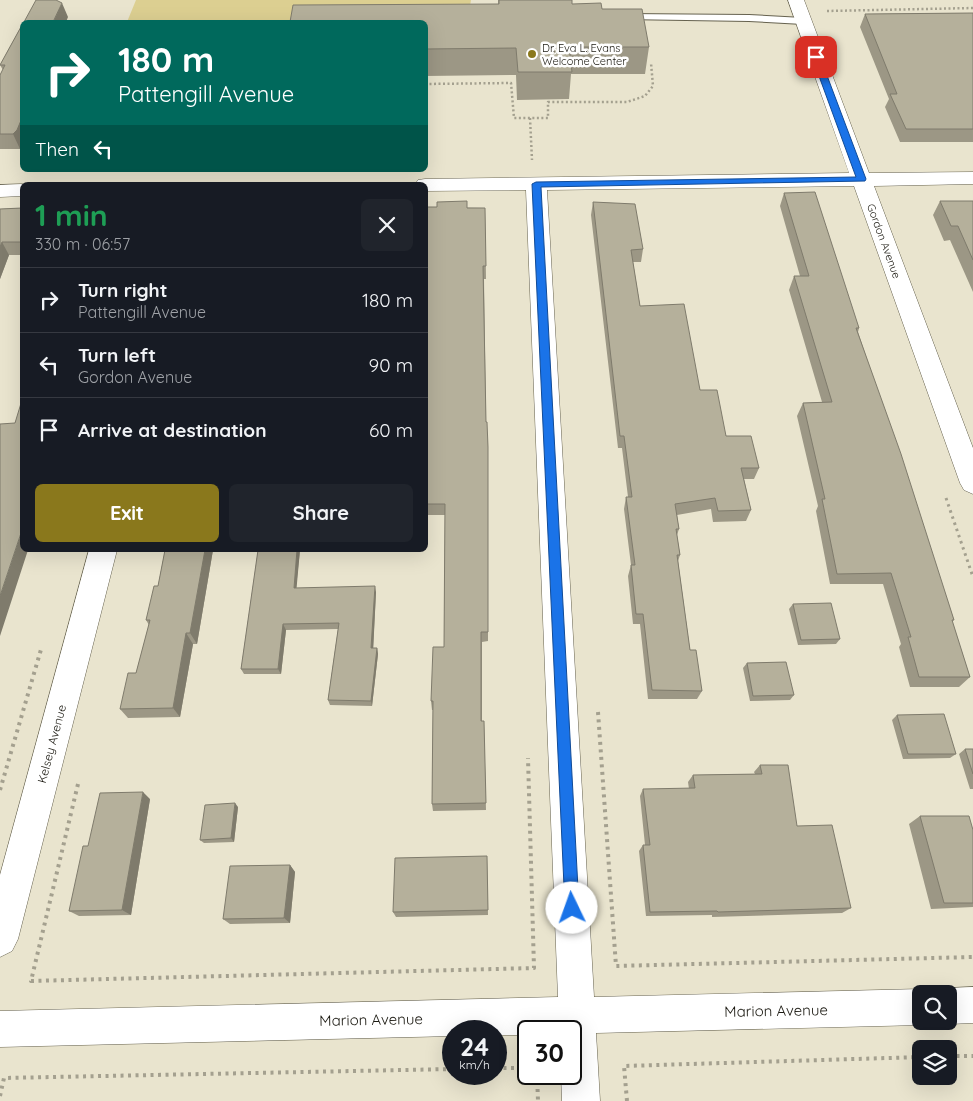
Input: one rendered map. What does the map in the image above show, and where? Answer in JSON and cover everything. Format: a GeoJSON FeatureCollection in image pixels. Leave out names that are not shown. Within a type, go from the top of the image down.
{"type":"FeatureCollection","features":[{"type":"Feature","properties":{"kind":"street","name":"Gordon Avenue"},"geometry":{"type":"LineString","coordinates":[[796,0],[973,483]]}},
{"type":"Feature","properties":{"kind":"street"},"geometry":{"type":"LineString","coordinates":[[534,172],[581,1101]]}},
{"type":"Feature","properties":{"kind":"street"},"geometry":{"type":"LineString","coordinates":[[428,185],[534,172],[862,179],[973,178]]}},
{"type":"Feature","properties":{"kind":"street"},"geometry":{"type":"LineString","coordinates":[[0,191],[20,190]]}},
{"type":"Feature","properties":{"kind":"street","name":"Kelsey Avenue"},"geometry":{"type":"LineString","coordinates":[[0,939],[102,552]]}},
{"type":"Feature","properties":{"kind":"street"},"geometry":{"type":"LineString","coordinates":[[957,1006],[973,1005]]}},
{"type":"Feature","properties":{"kind":"street","name":"Marion Avenue"},"geometry":{"type":"LineString","coordinates":[[0,1029],[912,1007]]}},
{"type":"Feature","properties":{"kind":"lane"},"geometry":{"type":"LineString","coordinates":[[613,17],[750,18],[774,21],[803,21]]}},
{"type":"Feature","properties":{"kind":"path"},"geometry":{"type":"LineString","coordinates":[[830,18],[827,9],[973,8]]}},
{"type":"Feature","properties":{"kind":"path"},"geometry":{"type":"LineString","coordinates":[[428,84],[511,83],[514,118],[548,118],[548,102],[627,102],[645,96],[652,86],[651,63]]}},
{"type":"Feature","properties":{"kind":"path"},"geometry":{"type":"LineString","coordinates":[[530,118],[534,172]]}},
{"type":"Feature","properties":{"kind":"path"},"geometry":{"type":"LineString","coordinates":[[0,790],[44,636]]}},
{"type":"Feature","properties":{"kind":"path"},"geometry":{"type":"LineString","coordinates":[[597,707],[616,966],[973,957]]}},
{"type":"Feature","properties":{"kind":"path"},"geometry":{"type":"LineString","coordinates":[[79,780],[31,981],[534,968],[528,748]]}},
{"type":"Feature","properties":{"kind":"path"},"geometry":{"type":"LineString","coordinates":[[957,1056],[973,1056]]}},
{"type":"Feature","properties":{"kind":"path"},"geometry":{"type":"LineString","coordinates":[[627,1101],[624,1066],[912,1057]]}},
{"type":"Feature","properties":{"kind":"path"},"geometry":{"type":"LineString","coordinates":[[0,1096],[4,1078],[442,1069]]}},
{"type":"Feature","properties":{"kind":"path"},"geometry":{"type":"LineString","coordinates":[[537,1085],[538,1101]]}},
{"type":"Feature","properties":{"kind":"shaded area"},"geometry":{"type":"Polygon","coordinates":[[[136,0],[471,0],[468,18],[426,20],[128,20],[136,0]]]}},
{"type":"Feature","properties":{"kind":"building"},"geometry":{"type":"Polygon","coordinates":[[[36,0],[56,0],[62,3],[54,20],[25,20],[36,0]]]}},
{"type":"Feature","properties":{"kind":"building"},"geometry":{"type":"Polygon","coordinates":[[[499,0],[572,0],[572,4],[601,3],[602,9],[642,9],[649,47],[569,47],[572,72],[518,72],[516,48],[428,49],[428,20],[290,20],[293,5],[499,4],[499,0]]]}},
{"type":"Feature","properties":{"kind":"building"},"geometry":{"type":"Polygon","coordinates":[[[973,13],[973,129],[906,129],[890,94],[897,94],[865,14],[973,13]]]}},
{"type":"Feature","properties":{"kind":"building"},"geometry":{"type":"Polygon","coordinates":[[[20,29],[20,123],[13,134],[0,134],[0,75],[5,65],[0,65],[20,29]]]}},
{"type":"Feature","properties":{"kind":"building"},"geometry":{"type":"Polygon","coordinates":[[[815,192],[859,328],[856,328],[901,454],[954,620],[952,620],[970,677],[919,677],[908,637],[911,637],[891,573],[837,574],[822,499],[825,499],[803,403],[832,402],[794,276],[809,276],[784,193],[815,192]]]}},
{"type":"Feature","properties":{"kind":"building"},"geometry":{"type":"Polygon","coordinates":[[[467,201],[467,208],[485,208],[486,266],[483,266],[488,447],[488,632],[481,632],[481,721],[484,721],[486,803],[432,804],[433,701],[431,701],[433,647],[444,647],[445,504],[428,504],[428,207],[437,207],[437,202],[467,201]]]}},
{"type":"Feature","properties":{"kind":"building"},"geometry":{"type":"Polygon","coordinates":[[[940,201],[973,201],[973,260],[958,226],[951,226],[940,201]]]}},
{"type":"Feature","properties":{"kind":"building"},"geometry":{"type":"Polygon","coordinates":[[[593,202],[635,204],[643,249],[631,250],[640,306],[684,304],[700,390],[717,390],[726,436],[751,436],[759,468],[741,468],[751,510],[718,511],[715,498],[675,504],[679,529],[676,529],[680,555],[677,555],[690,650],[696,650],[702,691],[652,690],[643,614],[636,614],[631,565],[635,565],[626,497],[632,497],[624,436],[620,436],[593,202]]]}},
{"type":"Feature","properties":{"kind":"building"},"geometry":{"type":"Polygon","coordinates":[[[20,208],[20,242],[2,242],[0,247],[0,209],[20,208]]]}},
{"type":"Feature","properties":{"kind":"building"},"geometry":{"type":"Polygon","coordinates":[[[20,407],[20,536],[0,596],[0,424],[15,423],[20,407]]]}},
{"type":"Feature","properties":{"kind":"building"},"geometry":{"type":"Polygon","coordinates":[[[165,552],[205,552],[190,633],[186,633],[173,708],[120,709],[128,673],[136,673],[150,620],[146,620],[154,586],[158,586],[165,552]]]}},
{"type":"Feature","properties":{"kind":"building"},"geometry":{"type":"Polygon","coordinates":[[[258,552],[297,552],[294,588],[375,586],[371,648],[377,648],[371,701],[328,700],[339,623],[283,624],[278,669],[241,669],[258,552]]]}},
{"type":"Feature","properties":{"kind":"building"},"geometry":{"type":"Polygon","coordinates":[[[831,603],[840,639],[801,640],[793,604],[831,603]]]}},
{"type":"Feature","properties":{"kind":"building"},"geometry":{"type":"Polygon","coordinates":[[[786,662],[794,695],[753,696],[747,663],[786,662]]]}},
{"type":"Feature","properties":{"kind":"building"},"geometry":{"type":"Polygon","coordinates":[[[944,714],[956,754],[908,754],[897,715],[944,714]]]}},
{"type":"Feature","properties":{"kind":"building"},"geometry":{"type":"Polygon","coordinates":[[[965,749],[973,749],[973,774],[965,749]]]}},
{"type":"Feature","properties":{"kind":"building"},"geometry":{"type":"Polygon","coordinates":[[[760,765],[788,765],[797,826],[832,825],[851,908],[650,912],[643,845],[650,845],[643,789],[695,788],[693,775],[762,774],[760,765]]]}},
{"type":"Feature","properties":{"kind":"building"},"geometry":{"type":"Polygon","coordinates":[[[143,792],[122,910],[69,911],[83,846],[88,846],[100,793],[143,792]]]}},
{"type":"Feature","properties":{"kind":"building"},"geometry":{"type":"Polygon","coordinates":[[[235,803],[231,838],[200,840],[205,805],[235,803]]]}},
{"type":"Feature","properties":{"kind":"building"},"geometry":{"type":"Polygon","coordinates":[[[920,816],[969,816],[973,830],[973,903],[944,903],[920,816]]]}},
{"type":"Feature","properties":{"kind":"building"},"geometry":{"type":"Polygon","coordinates":[[[487,856],[488,910],[393,912],[395,858],[487,856]]]}},
{"type":"Feature","properties":{"kind":"building"},"geometry":{"type":"Polygon","coordinates":[[[290,865],[284,918],[223,919],[230,866],[290,865]]]}},
{"type":"Feature","properties":{"kind":"place","name":"Dr. Eva L. Evans Welcome Center"},"geometry":{"type":"Point","coordinates":[532,54]}},
{"type":"Feature","properties":{"kind":"route"},"geometry":{"type":"LineString","coordinates":[[572,908],[536,184],[862,179],[855,165],[816,57]]}}]}
